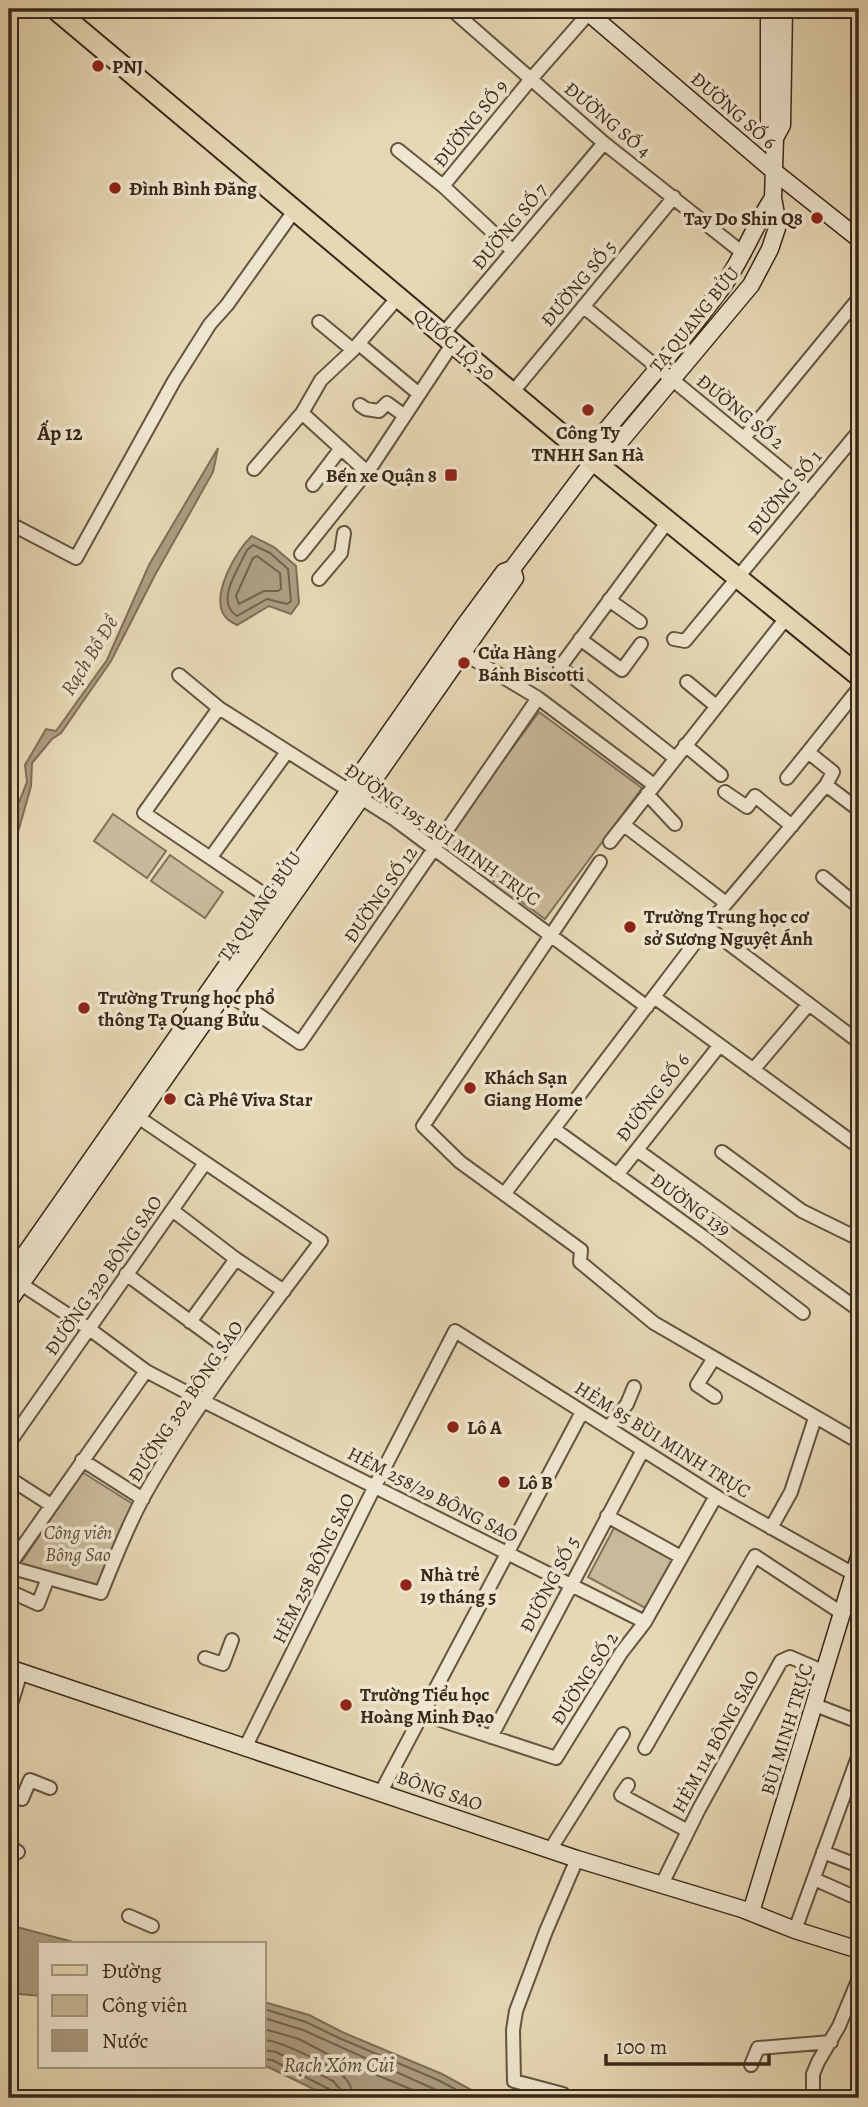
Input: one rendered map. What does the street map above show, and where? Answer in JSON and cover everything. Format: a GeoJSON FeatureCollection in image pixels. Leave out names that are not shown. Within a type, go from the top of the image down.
{"type":"FeatureCollection","features":[{"type":"Feature","properties":{"kind":"main road","name":"QUỐC LỘ 50"},"geometry":{"type":"LineString","coordinates":[[55,9],[512,393],[600,452],[668,521],[859,676]]}},
{"type":"Feature","properties":{"kind":"street","name":"ĐƯỜNG SỐ 4"},"geometry":{"type":"LineString","coordinates":[[451,9],[604,143],[744,254]]}},
{"type":"Feature","properties":{"kind":"street","name":"TẠ QUANG BỬU"},"geometry":{"type":"LineString","coordinates":[[600,452],[618,444],[751,285],[770,249],[778,225],[773,198],[776,173],[775,138],[769,124],[769,9]]}},
{"type":"Feature","properties":{"kind":"street","name":"TẠ QUANG BỬU"},"geometry":{"type":"LineString","coordinates":[[775,138],[782,125],[784,9]]}},
{"type":"Feature","properties":{"kind":"street","name":"ĐƯỜNG SỐ 9"},"geometry":{"type":"LineString","coordinates":[[513,251],[443,186],[587,11]]}},
{"type":"Feature","properties":{"kind":"street","name":"ĐƯỜNG SỐ 6"},"geometry":{"type":"LineString","coordinates":[[587,11],[776,173],[859,239]]}},
{"type":"Feature","properties":{"kind":"street","name":"ĐƯỜNG SỐ 7"},"geometry":{"type":"LineString","coordinates":[[301,554],[367,472],[419,394],[448,338],[513,251],[604,143]]}},
{"type":"Feature","properties":{"kind":"street"},"geometry":{"type":"LineString","coordinates":[[398,150],[443,186]]}},
{"type":"Feature","properties":{"kind":"street","name":"ĐƯỜNG SỐ 5"},"geometry":{"type":"LineString","coordinates":[[512,393],[674,197]]}},
{"type":"Feature","properties":{"kind":"street","name":"TẠ QUANG BỬU"},"geometry":{"type":"LineString","coordinates":[[131,1113],[224,991],[472,615],[504,572],[512,569],[600,452],[607,429],[722,287],[744,254],[757,222],[773,198]]}},
{"type":"Feature","properties":{"kind":"street"},"geometry":{"type":"LineString","coordinates":[[9,523],[76,558],[174,380],[210,324],[228,304],[294,211]]}},
{"type":"Feature","properties":{"kind":"street"},"geometry":{"type":"LineString","coordinates":[[254,469],[302,413],[321,380],[356,347],[398,296]]}},
{"type":"Feature","properties":{"kind":"street"},"geometry":{"type":"LineString","coordinates":[[744,438],[859,298]]}},
{"type":"Feature","properties":{"kind":"street","name":"ĐƯỜNG SỐ 2"},"geometry":{"type":"LineString","coordinates":[[584,307],[809,492]]}},
{"type":"Feature","properties":{"kind":"street"},"geometry":{"type":"LineString","coordinates":[[319,322],[419,394]]}},
{"type":"Feature","properties":{"kind":"street"},"geometry":{"type":"LineString","coordinates":[[360,405],[379,411],[387,403],[405,416]]}},
{"type":"Feature","properties":{"kind":"street"},"geometry":{"type":"LineString","coordinates":[[302,413],[367,472]]}},
{"type":"Feature","properties":{"kind":"street","name":"ĐƯỜNG SỐ 1"},"geometry":{"type":"LineString","coordinates":[[674,639],[685,641],[859,431]]}},
{"type":"Feature","properties":{"kind":"street"},"geometry":{"type":"LineString","coordinates":[[313,485],[341,448]]}},
{"type":"Feature","properties":{"kind":"street"},"geometry":{"type":"LineString","coordinates":[[668,521],[560,667],[675,758]]}},
{"type":"Feature","properties":{"kind":"street"},"geometry":{"type":"LineString","coordinates":[[319,579],[341,553],[344,533]]}},
{"type":"Feature","properties":{"kind":"street","name":"TẠ QUANG BỬU"},"geometry":{"type":"LineString","coordinates":[[9,1301],[13,1281],[131,1113],[271,899],[356,794],[463,653],[515,578],[512,569]]}},
{"type":"Feature","properties":{"kind":"street"},"geometry":{"type":"LineString","coordinates":[[609,600],[640,622]]}},
{"type":"Feature","properties":{"kind":"street"},"geometry":{"type":"LineString","coordinates":[[610,842],[787,617]]}},
{"type":"Feature","properties":{"kind":"street"},"geometry":{"type":"LineString","coordinates":[[580,639],[622,670],[641,644]]}},
{"type":"Feature","properties":{"kind":"street"},"geometry":{"type":"LineString","coordinates":[[463,653],[538,698],[650,789],[675,824]]}},
{"type":"Feature","properties":{"kind":"street","name":"ĐƯỜNG 195 BÙI MINH TRỰC"},"geometry":{"type":"LineString","coordinates":[[179,675],[219,708],[356,794],[435,848],[550,934],[719,1046],[859,1147]]}},
{"type":"Feature","properties":{"kind":"street"},"geometry":{"type":"LineString","coordinates":[[687,682],[716,706]]}},
{"type":"Feature","properties":{"kind":"street"},"geometry":{"type":"LineString","coordinates":[[787,778],[859,688]]}},
{"type":"Feature","properties":{"kind":"street","name":"ĐƯỜNG SỐ 12"},"geometry":{"type":"LineString","coordinates":[[224,991],[300,1042],[538,698]]}},
{"type":"Feature","properties":{"kind":"street"},"geometry":{"type":"LineString","coordinates":[[219,708],[144,813],[271,899]]}},
{"type":"Feature","properties":{"kind":"street"},"geometry":{"type":"LineString","coordinates":[[685,745],[721,775]]}},
{"type":"Feature","properties":{"kind":"street"},"geometry":{"type":"LineString","coordinates":[[211,857],[287,752]]}},
{"type":"Feature","properties":{"kind":"street"},"geometry":{"type":"LineString","coordinates":[[505,1193],[707,927],[826,785],[833,772],[808,752]]}},
{"type":"Feature","properties":{"kind":"street"},"geometry":{"type":"LineString","coordinates":[[826,785],[859,810]]}},
{"type":"Feature","properties":{"kind":"street"},"geometry":{"type":"LineString","coordinates":[[724,792],[747,807],[755,796],[792,826]]}},
{"type":"Feature","properties":{"kind":"street"},"geometry":{"type":"LineString","coordinates":[[624,825],[726,903]]}},
{"type":"Feature","properties":{"kind":"street"},"geometry":{"type":"LineString","coordinates":[[600,862],[423,1126],[460,1162],[580,1250],[580,1262],[654,1322],[859,1442]]}},
{"type":"Feature","properties":{"kind":"street"},"geometry":{"type":"LineString","coordinates":[[823,877],[859,907]]}},
{"type":"Feature","properties":{"kind":"street"},"geometry":{"type":"LineString","coordinates":[[707,927],[859,1042]]}},
{"type":"Feature","properties":{"kind":"street"},"geometry":{"type":"LineString","coordinates":[[753,1070],[808,1004]]}},
{"type":"Feature","properties":{"kind":"street","name":"ĐƯỜNG SỐ 6"},"geometry":{"type":"LineString","coordinates":[[617,1175],[719,1046]]}},
{"type":"Feature","properties":{"kind":"street"},"geometry":{"type":"LineString","coordinates":[[131,1113],[205,1163]]}},
{"type":"Feature","properties":{"kind":"street","name":"ĐƯỜNG 139"},"geometry":{"type":"LineString","coordinates":[[554,1129],[803,1313]]}},
{"type":"Feature","properties":{"kind":"street"},"geometry":{"type":"LineString","coordinates":[[637,1150],[859,1310]]}},
{"type":"Feature","properties":{"kind":"street"},"geometry":{"type":"LineString","coordinates":[[722,1152],[802,1211],[859,1239]]}},
{"type":"Feature","properties":{"kind":"street","name":"ĐƯỜNG 320 BÔNG SAO"},"geometry":{"type":"LineString","coordinates":[[9,1443],[205,1163]]}},
{"type":"Feature","properties":{"kind":"street","name":"ĐƯỜNG 302 BÔNG SAO"},"geometry":{"type":"LineString","coordinates":[[48,1578],[101,1593],[143,1499],[202,1402],[321,1241],[205,1163]]}},
{"type":"Feature","properties":{"kind":"street"},"geometry":{"type":"LineString","coordinates":[[172,1210],[236,1259],[284,1291]]}},
{"type":"Feature","properties":{"kind":"street"},"geometry":{"type":"LineString","coordinates":[[190,1322],[236,1259]]}},
{"type":"Feature","properties":{"kind":"street"},"geometry":{"type":"LineString","coordinates":[[126,1274],[236,1355]]}},
{"type":"Feature","properties":{"kind":"street","name":"HẺM 258/29 BÔNG SAO"},"geometry":{"type":"LineString","coordinates":[[13,1281],[88,1328],[146,1371],[202,1402],[645,1622]]}},
{"type":"Feature","properties":{"kind":"street","name":"HẺM 85 BÙI MINH TRỰC"},"geometry":{"type":"LineString","coordinates":[[456,1331],[716,1496],[857,1576]]}},
{"type":"Feature","properties":{"kind":"street","name":"HẺM 258 BÔNG SAO"},"geometry":{"type":"LineString","coordinates":[[245,1748],[374,1486],[456,1331]]}},
{"type":"Feature","properties":{"kind":"street"},"geometry":{"type":"LineString","coordinates":[[714,1358],[697,1385],[715,1397]]}},
{"type":"Feature","properties":{"kind":"street"},"geometry":{"type":"LineString","coordinates":[[9,1591],[38,1604],[48,1578],[9,1567],[146,1371]]}},
{"type":"Feature","properties":{"kind":"street"},"geometry":{"type":"LineString","coordinates":[[608,1428],[626,1404],[634,1387]]}},
{"type":"Feature","properties":{"kind":"street"},"geometry":{"type":"LineString","coordinates":[[381,1792],[582,1412]]}},
{"type":"Feature","properties":{"kind":"street"},"geometry":{"type":"LineString","coordinates":[[771,1528],[790,1492],[815,1418]]}},
{"type":"Feature","properties":{"kind":"street","name":"ĐƯỜNG SỐ 5"},"geometry":{"type":"LineString","coordinates":[[491,1737],[643,1450]]}},
{"type":"Feature","properties":{"kind":"street"},"geometry":{"type":"LineString","coordinates":[[82,1460],[143,1499]]}},
{"type":"Feature","properties":{"kind":"street"},"geometry":{"type":"LineString","coordinates":[[9,1478],[51,1505]]}},
{"type":"Feature","properties":{"kind":"street","name":"ĐƯỜNG SỐ 2"},"geometry":{"type":"LineString","coordinates":[[422,1714],[556,1758],[621,1653],[645,1622],[716,1496]]}},
{"type":"Feature","properties":{"kind":"street"},"geometry":{"type":"LineString","coordinates":[[607,1516],[681,1557]]}},
{"type":"Feature","properties":{"kind":"street"},"geometry":{"type":"LineString","coordinates":[[645,1748],[755,1556],[843,1614]]}},
{"type":"Feature","properties":{"kind":"street","name":"BÙI MINH TRỰC"},"geometry":{"type":"LineString","coordinates":[[751,1912],[857,1576],[859,1557]]}},
{"type":"Feature","properties":{"kind":"street"},"geometry":{"type":"LineString","coordinates":[[205,1658],[223,1664],[232,1640]]}},
{"type":"Feature","properties":{"kind":"street","name":"HẺM 114 BÔNG SAO"},"geometry":{"type":"LineString","coordinates":[[662,1884],[688,1830],[781,1661],[790,1657],[825,1672]]}},
{"type":"Feature","properties":{"kind":"street"},"geometry":{"type":"LineString","coordinates":[[9,1711],[15,1670]]}},
{"type":"Feature","properties":{"kind":"street","name":"BÔNG SAO"},"geometry":{"type":"LineString","coordinates":[[15,1670],[577,1859],[751,1912],[795,1930],[859,1950]]}},
{"type":"Feature","properties":{"kind":"street"},"geometry":{"type":"LineString","coordinates":[[815,1705],[859,1722]]}},
{"type":"Feature","properties":{"kind":"street"},"geometry":{"type":"LineString","coordinates":[[550,1850],[623,1734]]}},
{"type":"Feature","properties":{"kind":"street"},"geometry":{"type":"LineString","coordinates":[[795,1930],[859,1754]]}},
{"type":"Feature","properties":{"kind":"street"},"geometry":{"type":"LineString","coordinates":[[9,1794],[22,1799],[30,1780],[50,1788]]}},
{"type":"Feature","properties":{"kind":"street"},"geometry":{"type":"LineString","coordinates":[[628,1785],[621,1795],[688,1830]]}},
{"type":"Feature","properties":{"kind":"street"},"geometry":{"type":"LineString","coordinates":[[823,1852],[859,1866]]}},
{"type":"Feature","properties":{"kind":"street"},"geometry":{"type":"LineString","coordinates":[[563,2094],[513,2081],[513,2030],[516,2011],[577,1859]]}},
{"type":"Feature","properties":{"kind":"street"},"geometry":{"type":"LineString","coordinates":[[814,1879],[859,1899]]}},
{"type":"Feature","properties":{"kind":"street"},"geometry":{"type":"LineString","coordinates":[[129,1916],[152,1926]]}},
{"type":"Feature","properties":{"kind":"street"},"geometry":{"type":"LineString","coordinates":[[813,2098],[813,2074],[831,2042],[859,1978]]}},
{"type":"Feature","properties":{"kind":"street"},"geometry":{"type":"LineString","coordinates":[[751,2065],[758,2048],[831,2042]]}},
{"type":"Feature","properties":{"kind":"green space"},"geometry":{"type":"Polygon","coordinates":[[[539,712],[642,788],[545,919],[442,843],[539,712]]]}},
{"type":"Feature","properties":{"kind":"green space"},"geometry":{"type":"Polygon","coordinates":[[[113,814],[166,851],[147,878],[94,841],[113,814]]]}},
{"type":"Feature","properties":{"kind":"green space"},"geometry":{"type":"Polygon","coordinates":[[[170,855],[223,892],[205,918],[151,881],[170,855]]]}},
{"type":"Feature","properties":{"kind":"green space","name":"Công viên Bông Sao"},"geometry":{"type":"Polygon","coordinates":[[[82,1472],[136,1506],[96,1589],[19,1566],[82,1472]]]}},
{"type":"Feature","properties":{"kind":"green space"},"geometry":{"type":"Polygon","coordinates":[[[615,1526],[675,1559],[647,1609],[588,1577],[615,1526]]]}},
{"type":"Feature","properties":{"kind":"water"},"geometry":{"type":"Polygon","coordinates":[[[218,448],[213,472],[155,575],[111,661],[61,733],[52,739],[32,763],[31,786],[9,864],[9,827],[27,782],[25,765],[46,729],[56,731],[107,660],[149,565],[218,448]]]}},
{"type":"Feature","properties":{"kind":"water"},"geometry":{"type":"Polygon","coordinates":[[[252,536],[274,547],[296,566],[299,603],[291,614],[269,606],[237,625],[224,615],[221,596],[227,573],[239,551],[252,536]]]}},
{"type":"Feature","properties":{"kind":"water"},"geometry":{"type":"Polygon","coordinates":[[[9,1925],[73,1942],[38,1942],[38,1996],[9,1993],[9,1925]]]}},
{"type":"Feature","properties":{"kind":"water","name":"Rạch Xóm Củi"},"geometry":{"type":"Polygon","coordinates":[[[266,2003],[309,2015],[342,2032],[442,2074],[486,2098],[332,2098],[266,2066],[266,2003]]]}},
{"type":"Feature","properties":{"kind":"place","name":"PNJ"},"geometry":{"type":"Point","coordinates":[98,66]}},
{"type":"Feature","properties":{"kind":"place","name":"Đình Bình Đăng"},"geometry":{"type":"Point","coordinates":[115,188]}},
{"type":"Feature","properties":{"kind":"place","name":"Tay Do Shin Q8"},"geometry":{"type":"Point","coordinates":[817,218]}},
{"type":"Feature","properties":{"kind":"place","name":"Công Ty TNHH San Hà"},"geometry":{"type":"Point","coordinates":[588,410]}},
{"type":"Feature","properties":{"kind":"place","name":"Bến xe Quận 8"},"geometry":{"type":"Point","coordinates":[451,475]}},
{"type":"Feature","properties":{"kind":"place","name":"Cửa Hàng Bánh Biscotti"},"geometry":{"type":"Point","coordinates":[464,663]}},
{"type":"Feature","properties":{"kind":"place","name":"Trường Trung học cơ sở Sương Nguyệt Ánh"},"geometry":{"type":"Point","coordinates":[630,927]}},
{"type":"Feature","properties":{"kind":"place","name":"Trường Trung học phổ thông Tạ Quang Bửu"},"geometry":{"type":"Point","coordinates":[84,1008]}},
{"type":"Feature","properties":{"kind":"place","name":"Khách Sạn Giang Home"},"geometry":{"type":"Point","coordinates":[470,1088]}},
{"type":"Feature","properties":{"kind":"place","name":"Cà Phê Viva Star"},"geometry":{"type":"Point","coordinates":[170,1099]}},
{"type":"Feature","properties":{"kind":"place","name":"Lô A"},"geometry":{"type":"Point","coordinates":[453,1427]}},
{"type":"Feature","properties":{"kind":"place","name":"Lô B"},"geometry":{"type":"Point","coordinates":[504,1482]}},
{"type":"Feature","properties":{"kind":"place","name":"Nhà trẻ 19 tháng 5"},"geometry":{"type":"Point","coordinates":[406,1585]}},
{"type":"Feature","properties":{"kind":"place","name":"Trường Tiểu học Hoàng Minh Đạo"},"geometry":{"type":"Point","coordinates":[346,1705]}},
{"type":"Feature","properties":{"kind":"district","name":"Ấp 12"},"geometry":{"type":"Point","coordinates":[60,433]}},
{"type":"Feature","properties":{"kind":"water label","name":"Rạch Bồ Đề"},"geometry":{"type":"Point","coordinates":[89,656]}}]}
